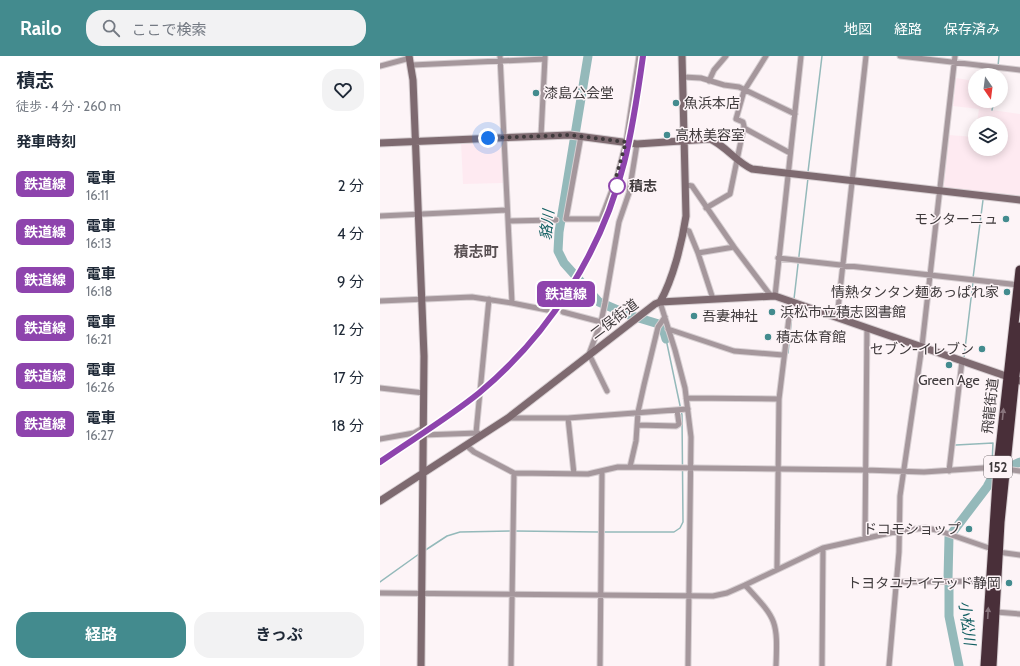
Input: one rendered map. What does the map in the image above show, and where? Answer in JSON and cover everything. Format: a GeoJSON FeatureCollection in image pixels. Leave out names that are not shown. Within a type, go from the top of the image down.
{"type":"FeatureCollection","features":[{"type":"Feature","properties":{"kind":"highway","name":"飛龍街道"},"geometry":{"type":"LineString","coordinates":[[1014,380],[1020,270]]}},
{"type":"Feature","properties":{"kind":"highway","name":"飛龍街道"},"geometry":{"type":"LineString","coordinates":[[986,666],[990,581],[995,550],[1001,468],[1020,327]]}},
{"type":"Feature","properties":{"kind":"highway","name":"飛龍街道"},"geometry":{"type":"LineString","coordinates":[[992,666],[996,612],[995,550]]}},
{"type":"Feature","properties":{"kind":"street"},"geometry":{"type":"LineString","coordinates":[[465,56],[470,62]]}},
{"type":"Feature","properties":{"kind":"street"},"geometry":{"type":"LineString","coordinates":[[581,136],[566,218],[601,219],[617,176],[626,142],[638,56]]}},
{"type":"Feature","properties":{"kind":"street","name":"二俣街道"},"geometry":{"type":"LineString","coordinates":[[380,501],[467,446],[480,434],[508,418],[589,354],[655,304],[660,302],[669,283],[684,230],[686,216],[682,56]]}},
{"type":"Feature","properties":{"kind":"street"},"geometry":{"type":"LineString","coordinates":[[709,81],[714,70],[726,56]]}},
{"type":"Feature","properties":{"kind":"street"},"geometry":{"type":"LineString","coordinates":[[706,208],[730,194],[736,159],[744,128],[743,122],[736,119],[746,89],[766,56]]}},
{"type":"Feature","properties":{"kind":"street"},"geometry":{"type":"LineString","coordinates":[[773,296],[801,56]]}},
{"type":"Feature","properties":{"kind":"street"},"geometry":{"type":"LineString","coordinates":[[837,318],[866,56]]}},
{"type":"Feature","properties":{"kind":"street"},"geometry":{"type":"LineString","coordinates":[[900,56],[1020,70]]}},
{"type":"Feature","properties":{"kind":"street"},"geometry":{"type":"LineString","coordinates":[[889,666],[897,582],[899,507],[922,346],[955,56]]}},
{"type":"Feature","properties":{"kind":"street"},"geometry":{"type":"LineString","coordinates":[[500,58],[512,302]]}},
{"type":"Feature","properties":{"kind":"street"},"geometry":{"type":"LineString","coordinates":[[380,66],[410,60],[470,62],[500,58],[545,58],[541,136]]}},
{"type":"Feature","properties":{"kind":"street"},"geometry":{"type":"LineString","coordinates":[[410,60],[424,393],[421,666]]}},
{"type":"Feature","properties":{"kind":"street"},"geometry":{"type":"LineString","coordinates":[[683,77],[746,89],[795,114]]}},
{"type":"Feature","properties":{"kind":"street"},"geometry":{"type":"LineString","coordinates":[[744,128],[790,153]]}},
{"type":"Feature","properties":{"kind":"street"},"geometry":{"type":"LineString","coordinates":[[380,143],[570,135],[637,144],[710,139],[718,142],[742,165],[752,169],[1020,200]]}},
{"type":"Feature","properties":{"kind":"street"},"geometry":{"type":"LineString","coordinates":[[607,391],[589,354],[601,322],[605,305],[619,222],[629,193],[637,144]]}},
{"type":"Feature","properties":{"kind":"street"},"geometry":{"type":"LineString","coordinates":[[686,185],[692,186],[734,247],[773,296]]}},
{"type":"Feature","properties":{"kind":"street"},"geometry":{"type":"LineString","coordinates":[[380,216],[507,210]]}},
{"type":"Feature","properties":{"kind":"street"},"geometry":{"type":"LineString","coordinates":[[508,221],[556,220]]}},
{"type":"Feature","properties":{"kind":"street"},"geometry":{"type":"LineString","coordinates":[[684,230],[689,231],[713,299]]}},
{"type":"Feature","properties":{"kind":"street"},"geometry":{"type":"LineString","coordinates":[[698,253],[734,247]]}},
{"type":"Feature","properties":{"kind":"street"},"geometry":{"type":"LineString","coordinates":[[778,258],[1019,285]]}},
{"type":"Feature","properties":{"kind":"street"},"geometry":{"type":"LineString","coordinates":[[637,425],[676,426],[679,424],[686,398],[660,302],[773,296],[922,346],[1014,380]]}},
{"type":"Feature","properties":{"kind":"street"},"geometry":{"type":"LineString","coordinates":[[380,301],[472,297],[512,302],[547,310]]}},
{"type":"Feature","properties":{"kind":"street"},"geometry":{"type":"LineString","coordinates":[[380,439],[423,431],[480,434],[489,299]]}},
{"type":"Feature","properties":{"kind":"street"},"geometry":{"type":"LineString","coordinates":[[777,569],[779,399],[783,355],[793,302]]}},
{"type":"Feature","properties":{"kind":"street"},"geometry":{"type":"LineString","coordinates":[[563,312],[601,322]]}},
{"type":"Feature","properties":{"kind":"street"},"geometry":{"type":"LineString","coordinates":[[630,467],[636,441],[638,412],[658,327],[664,319]]}},
{"type":"Feature","properties":{"kind":"street"},"geometry":{"type":"LineString","coordinates":[[865,538],[867,328]]}},
{"type":"Feature","properties":{"kind":"street"},"geometry":{"type":"LineString","coordinates":[[668,329],[734,350],[783,355]]}},
{"type":"Feature","properties":{"kind":"street"},"geometry":{"type":"LineString","coordinates":[[949,471],[962,361]]}},
{"type":"Feature","properties":{"kind":"street"},"geometry":{"type":"LineString","coordinates":[[380,388],[424,393]]}},
{"type":"Feature","properties":{"kind":"street"},"geometry":{"type":"LineString","coordinates":[[686,398],[779,399]]}},
{"type":"Feature","properties":{"kind":"street"},"geometry":{"type":"LineString","coordinates":[[508,418],[568,418],[682,410]]}},
{"type":"Feature","properties":{"kind":"street"},"geometry":{"type":"LineString","coordinates":[[682,410],[691,437],[689,468],[688,666]]}},
{"type":"Feature","properties":{"kind":"street"},"geometry":{"type":"LineString","coordinates":[[568,418],[574,474]]}},
{"type":"Feature","properties":{"kind":"street"},"geometry":{"type":"LineString","coordinates":[[467,446],[474,452],[514,473],[588,474],[618,467],[778,468],[903,471],[949,471],[1001,468],[1020,471]]}},
{"type":"Feature","properties":{"kind":"street"},"geometry":{"type":"LineString","coordinates":[[600,666],[602,471]]}},
{"type":"Feature","properties":{"kind":"street"},"geometry":{"type":"LineString","coordinates":[[511,666],[514,473]]}},
{"type":"Feature","properties":{"kind":"street"},"geometry":{"type":"LineString","coordinates":[[380,593],[713,596],[727,593],[823,548],[899,531],[924,528],[937,530],[995,550],[1020,555]]}},
{"type":"Feature","properties":{"kind":"street"},"geometry":{"type":"LineString","coordinates":[[822,666],[823,548]]}},
{"type":"Feature","properties":{"kind":"street"},"geometry":{"type":"LineString","coordinates":[[897,582],[990,581]]}},
{"type":"Feature","properties":{"kind":"street"},"geometry":{"type":"LineString","coordinates":[[745,585],[767,608],[774,619],[777,630],[776,666]]}},
{"type":"Feature","properties":{"kind":"street"},"geometry":{"type":"LineString","coordinates":[[996,612],[1020,614]]}},
{"type":"Feature","properties":{"kind":"shaded area"},"geometry":{"type":"Polygon","coordinates":[[[956,78],[968,80],[968,108],[953,106],[956,78]]]}},
{"type":"Feature","properties":{"kind":"shaded area"},"geometry":{"type":"Polygon","coordinates":[[[970,108],[992,108],[992,110],[1020,114],[1020,195],[1018,197],[943,187],[948,135],[968,136],[968,156],[1008,156],[1008,116],[978,116],[979,109],[970,108]]]}},
{"type":"Feature","properties":{"kind":"shaded area"},"geometry":{"type":"Polygon","coordinates":[[[501,140],[503,183],[463,184],[461,141],[501,140]]]}},
{"type":"Feature","properties":{"kind":"waterway","name":"貉川"},"geometry":{"type":"LineString","coordinates":[[588,56],[559,232],[558,251],[564,263],[599,302],[629,315],[662,325],[666,339]]}},
{"type":"Feature","properties":{"kind":"waterway"},"geometry":{"type":"LineString","coordinates":[[808,172],[822,56]]}},
{"type":"Feature","properties":{"kind":"waterway"},"geometry":{"type":"LineString","coordinates":[[998,66],[999,56]]}},
{"type":"Feature","properties":{"kind":"waterway"},"geometry":{"type":"LineString","coordinates":[[794,299],[808,178]]}},
{"type":"Feature","properties":{"kind":"waterway"},"geometry":{"type":"LineString","coordinates":[[973,278],[983,200]]}},
{"type":"Feature","properties":{"kind":"waterway"},"geometry":{"type":"LineString","coordinates":[[964,357],[973,282]]}},
{"type":"Feature","properties":{"kind":"waterway"},"geometry":{"type":"LineString","coordinates":[[788,353],[793,305]]}},
{"type":"Feature","properties":{"kind":"waterway"},"geometry":{"type":"LineString","coordinates":[[603,532],[674,532],[680,528],[683,522],[682,415],[666,339]]}},
{"type":"Feature","properties":{"kind":"waterway"},"geometry":{"type":"LineString","coordinates":[[956,445],[993,443],[992,465]]}},
{"type":"Feature","properties":{"kind":"waterway","name":"小松川"},"geometry":{"type":"LineString","coordinates":[[1011,466],[1020,462]]}},
{"type":"Feature","properties":{"kind":"waterway","name":"小松川"},"geometry":{"type":"LineString","coordinates":[[952,533],[987,487],[994,474]]}},
{"type":"Feature","properties":{"kind":"waterway"},"geometry":{"type":"LineString","coordinates":[[424,551],[447,536],[460,532],[511,531]]}},
{"type":"Feature","properties":{"kind":"waterway"},"geometry":{"type":"LineString","coordinates":[[515,531],[599,532]]}},
{"type":"Feature","properties":{"kind":"waterway","name":"小松川"},"geometry":{"type":"LineString","coordinates":[[948,579],[949,537]]}},
{"type":"Feature","properties":{"kind":"waterway"},"geometry":{"type":"LineString","coordinates":[[380,582],[419,554]]}},
{"type":"Feature","properties":{"kind":"waterway","name":"小松川"},"geometry":{"type":"LineString","coordinates":[[949,583],[949,616],[959,666]]}},
{"type":"Feature","properties":{"kind":"railway"},"geometry":{"type":"LineString","coordinates":[[380,462],[430,429],[479,393],[528,345],[569,289],[587,259],[602,227],[614,195],[630,137],[643,56]]}},
{"type":"Feature","properties":{"kind":"train","name":"鉄道線"},"geometry":{"type":"LineString","coordinates":[[380,462],[480,392],[511,363],[539,330],[566,294],[594,245],[624,164],[633,122],[643,56]]}},
{"type":"Feature","properties":{"kind":"place","name":"漆島公会堂"},"geometry":{"type":"Point","coordinates":[536,93]}},
{"type":"Feature","properties":{"kind":"place","name":"魚浜本店"},"geometry":{"type":"Point","coordinates":[676,103]}},
{"type":"Feature","properties":{"kind":"place","name":"高林美容室"},"geometry":{"type":"Point","coordinates":[667,135]}},
{"type":"Feature","properties":{"kind":"place","name":"積志"},"geometry":{"type":"Point","coordinates":[617,186]}},
{"type":"Feature","properties":{"kind":"place","name":"モンターニュ"},"geometry":{"type":"Point","coordinates":[1006,219]}},
{"type":"Feature","properties":{"kind":"place","name":"情熱タンタン麺あっぱれ家"},"geometry":{"type":"Point","coordinates":[1007,292]}},
{"type":"Feature","properties":{"kind":"place","name":"浜松市立積志図書館"},"geometry":{"type":"Point","coordinates":[772,312]}},
{"type":"Feature","properties":{"kind":"place","name":"吾妻神社"},"geometry":{"type":"Point","coordinates":[694,316]}},
{"type":"Feature","properties":{"kind":"place","name":"積志体育館"},"geometry":{"type":"Point","coordinates":[768,337]}},
{"type":"Feature","properties":{"kind":"place","name":"セブン-イレブン"},"geometry":{"type":"Point","coordinates":[982,349]}},
{"type":"Feature","properties":{"kind":"place","name":"Green Age"},"geometry":{"type":"Point","coordinates":[949,365]}},
{"type":"Feature","properties":{"kind":"place","name":"ドコモショップ"},"geometry":{"type":"Point","coordinates":[969,529]}},
{"type":"Feature","properties":{"kind":"place","name":"トヨタユナイテッド静岡"},"geometry":{"type":"Point","coordinates":[1009,583]}},
{"type":"Feature","properties":{"kind":"district","name":"積志町"},"geometry":{"type":"Point","coordinates":[476,252]}},
{"type":"Feature","properties":{"kind":"route"},"geometry":{"type":"LineString","coordinates":[[488,138],[570,135],[626,142],[612,191],[617,186]]}}]}
